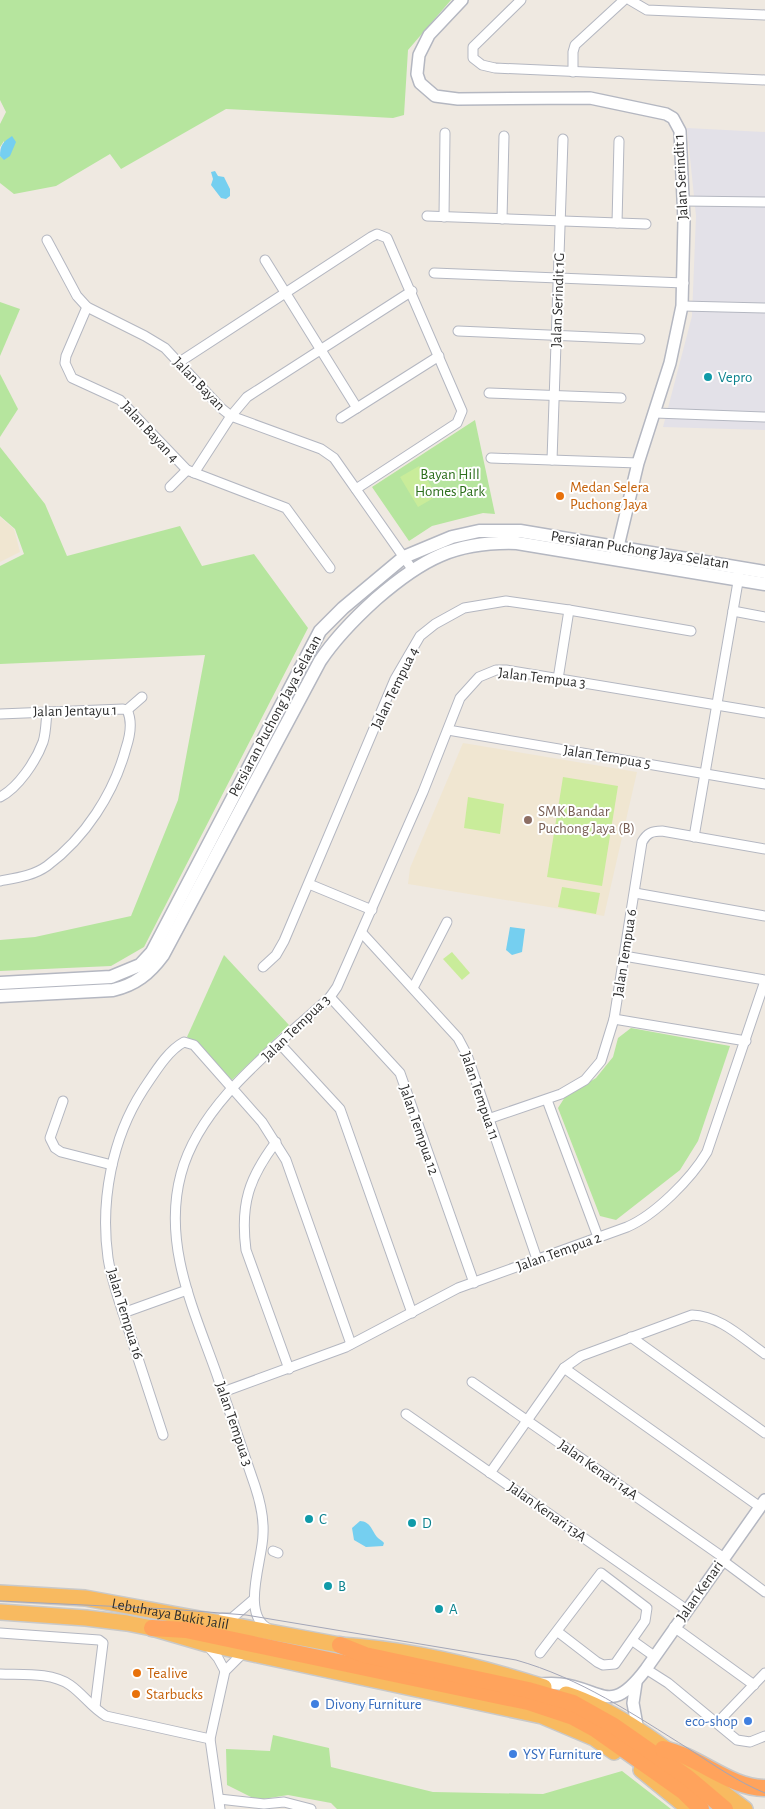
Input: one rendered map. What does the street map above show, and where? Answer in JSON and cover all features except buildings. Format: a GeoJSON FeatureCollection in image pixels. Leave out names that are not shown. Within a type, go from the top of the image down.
{"type":"FeatureCollection","features":[{"type":"Feature","properties":{"kind":"highway","name":"Lebuhraya Bukit Jalil"},"geometry":{"type":"LineString","coordinates":[[0,1593],[85,1598],[274,1631],[340,1645],[367,1646],[480,1668],[536,1684],[593,1703],[638,1731],[745,1809]]}},
{"type":"Feature","properties":{"kind":"highway","name":"Lebuhraya Bukit Jalil"},"geometry":{"type":"LineString","coordinates":[[3,1614],[86,1618],[152,1628],[206,1644],[553,1719],[602,1744],[643,1772],[689,1809]]}},
{"type":"Feature","properties":{"kind":"highway"},"geometry":{"type":"LineString","coordinates":[[152,1628],[186,1630],[528,1702],[573,1717],[595,1729],[684,1792],[701,1809]]}},
{"type":"Feature","properties":{"kind":"highway"},"geometry":{"type":"LineString","coordinates":[[340,1645],[365,1655],[528,1690],[573,1704],[614,1726],[686,1777],[725,1809]]}},
{"type":"Feature","properties":{"kind":"highway"},"geometry":{"type":"LineString","coordinates":[[663,1749],[679,1752],[744,1784],[765,1788]]}},
{"type":"Feature","properties":{"kind":"main road","name":"Persiaran Puchong Jaya Selatan"},"geometry":{"type":"LineString","coordinates":[[0,983],[111,977],[140,965],[152,952],[320,631],[343,608],[404,557],[452,537],[496,529],[740,573],[765,572]]}},
{"type":"Feature","properties":{"kind":"main road","name":"Persiaran Puchong Jaya Selatan"},"geometry":{"type":"LineString","coordinates":[[2,997],[113,990],[130,986],[155,966],[163,955],[320,661],[338,635],[349,624],[412,569],[455,550],[477,544],[498,542],[616,552]]}},
{"type":"Feature","properties":{"kind":"main road","name":"Persiaran Puchong Jaya Selatan"},"geometry":{"type":"LineString","coordinates":[[740,573],[765,584]]}},
{"type":"Feature","properties":{"kind":"street","name":"Jalan Serindit 1"},"geometry":{"type":"LineString","coordinates":[[462,0],[423,44],[419,55],[417,74],[426,90],[435,96],[458,99],[590,98],[666,114],[673,118],[680,131],[684,284],[682,306],[655,413],[638,463],[616,552]]}},
{"type":"Feature","properties":{"kind":"street"},"geometry":{"type":"LineString","coordinates":[[521,0],[474,47],[473,58],[482,66],[765,80]]}},
{"type":"Feature","properties":{"kind":"street"},"geometry":{"type":"LineString","coordinates":[[573,72],[575,45],[624,0]]}},
{"type":"Feature","properties":{"kind":"street"},"geometry":{"type":"LineString","coordinates":[[630,0],[647,10],[765,15]]}},
{"type":"Feature","properties":{"kind":"street"},"geometry":{"type":"LineString","coordinates":[[444,217],[445,133]]}},
{"type":"Feature","properties":{"kind":"street"},"geometry":{"type":"LineString","coordinates":[[502,219],[504,136]]}},
{"type":"Feature","properties":{"kind":"street","name":"Jalan Serindit 1G"},"geometry":{"type":"LineString","coordinates":[[552,460],[563,139]]}},
{"type":"Feature","properties":{"kind":"street"},"geometry":{"type":"LineString","coordinates":[[617,223],[619,140]]}},
{"type":"Feature","properties":{"kind":"street"},"geometry":{"type":"LineString","coordinates":[[683,201],[765,202]]}},
{"type":"Feature","properties":{"kind":"street"},"geometry":{"type":"LineString","coordinates":[[427,216],[646,224]]}},
{"type":"Feature","properties":{"kind":"street"},"geometry":{"type":"LineString","coordinates":[[178,363],[283,292],[377,234],[387,238],[399,261],[461,404],[461,417],[457,422],[356,489]]}},
{"type":"Feature","properties":{"kind":"street","name":"Jalan Bayan"},"geometry":{"type":"LineString","coordinates":[[47,240],[77,296],[87,307],[156,342],[231,416],[321,449],[334,458],[412,569]]}},
{"type":"Feature","properties":{"kind":"street"},"geometry":{"type":"LineString","coordinates":[[265,260],[283,292],[358,408]]}},
{"type":"Feature","properties":{"kind":"street"},"geometry":{"type":"LineString","coordinates":[[434,273],[684,284]]}},
{"type":"Feature","properties":{"kind":"street"},"geometry":{"type":"LineString","coordinates":[[170,487],[190,471],[231,416],[261,386],[412,291]]}},
{"type":"Feature","properties":{"kind":"street"},"geometry":{"type":"LineString","coordinates":[[682,306],[765,308]]}},
{"type":"Feature","properties":{"kind":"street","name":"Jalan Bayan 4"},"geometry":{"type":"LineString","coordinates":[[87,307],[66,356],[67,372],[72,378],[120,400],[178,462],[190,471],[286,508],[330,568]]}},
{"type":"Feature","properties":{"kind":"street"},"geometry":{"type":"LineString","coordinates":[[458,331],[640,338]]}},
{"type":"Feature","properties":{"kind":"street"},"geometry":{"type":"LineString","coordinates":[[342,418],[439,356]]}},
{"type":"Feature","properties":{"kind":"street"},"geometry":{"type":"LineString","coordinates":[[489,393],[621,398]]}},
{"type":"Feature","properties":{"kind":"street"},"geometry":{"type":"LineString","coordinates":[[655,413],[765,417]]}},
{"type":"Feature","properties":{"kind":"street"},"geometry":{"type":"LineString","coordinates":[[491,458],[638,463]]}},
{"type":"Feature","properties":{"kind":"street"},"geometry":{"type":"LineString","coordinates":[[694,837],[740,573]]}},
{"type":"Feature","properties":{"kind":"street","name":"Jalan Tempua 4"},"geometry":{"type":"LineString","coordinates":[[263,967],[276,954],[284,941],[395,679],[420,636],[452,613],[477,604],[522,602],[691,631]]}},
{"type":"Feature","properties":{"kind":"street"},"geometry":{"type":"LineString","coordinates":[[558,679],[569,610]]}},
{"type":"Feature","properties":{"kind":"street"},"geometry":{"type":"LineString","coordinates":[[733,611],[765,617]]}},
{"type":"Feature","properties":{"kind":"street","name":"Jalan Tempua 3"},"geometry":{"type":"LineString","coordinates":[[274,1631],[263,1626],[256,1614],[253,1600],[262,1545],[260,1500],[187,1290],[175,1235],[174,1212],[181,1174],[199,1130],[218,1103],[330,998],[341,980],[362,934],[460,698],[467,688],[486,673],[506,670],[765,713]]}},
{"type":"Feature","properties":{"kind":"street"},"geometry":{"type":"LineString","coordinates":[[127,710],[142,697]]}},
{"type":"Feature","properties":{"kind":"street","name":"Jalan Jentayu 1"},"geometry":{"type":"LineString","coordinates":[[0,714],[47,711],[127,710],[131,725],[121,769],[106,801],[66,849],[46,867],[27,876],[0,881]]}},
{"type":"Feature","properties":{"kind":"street"},"geometry":{"type":"LineString","coordinates":[[0,798],[11,790],[37,756],[44,740],[47,711]]}},
{"type":"Feature","properties":{"kind":"street","name":"Jalan Tempua 5"},"geometry":{"type":"LineString","coordinates":[[448,730],[765,784]]}},
{"type":"Feature","properties":{"kind":"street","name":"Jalan Tempua 6"},"geometry":{"type":"LineString","coordinates":[[488,1119],[547,1100],[575,1087],[594,1070],[605,1049],[614,1018],[642,842],[645,836],[650,832],[662,831],[765,849]]}},
{"type":"Feature","properties":{"kind":"street"},"geometry":{"type":"LineString","coordinates":[[309,884],[372,910]]}},
{"type":"Feature","properties":{"kind":"street"},"geometry":{"type":"LineString","coordinates":[[635,892],[765,916]]}},
{"type":"Feature","properties":{"kind":"street"},"geometry":{"type":"LineString","coordinates":[[413,988],[447,922]]}},
{"type":"Feature","properties":{"kind":"street","name":"Jalan Tempua 11"},"geometry":{"type":"LineString","coordinates":[[362,934],[458,1038],[467,1055],[537,1259]]}},
{"type":"Feature","properties":{"kind":"street"},"geometry":{"type":"LineString","coordinates":[[624,956],[765,980]]}},
{"type":"Feature","properties":{"kind":"street","name":"Jalan Tempua 2"},"geometry":{"type":"LineString","coordinates":[[223,1392],[289,1369],[351,1344],[458,1288],[641,1220],[674,1190],[704,1158],[746,1041],[765,980]]}},
{"type":"Feature","properties":{"kind":"street","name":"Jalan Tempua 12"},"geometry":{"type":"LineString","coordinates":[[330,998],[400,1073],[474,1283]]}},
{"type":"Feature","properties":{"kind":"street"},"geometry":{"type":"LineString","coordinates":[[614,1018],[746,1041]]}},
{"type":"Feature","properties":{"kind":"street","name":"Jalan Tempua 16"},"geometry":{"type":"LineString","coordinates":[[163,1435],[114,1285],[108,1257],[107,1201],[112,1165],[135,1102],[156,1071],[178,1045],[189,1042],[194,1045],[232,1089]]}},
{"type":"Feature","properties":{"kind":"street"},"geometry":{"type":"LineString","coordinates":[[280,1044],[340,1109],[412,1313]]}},
{"type":"Feature","properties":{"kind":"street"},"geometry":{"type":"LineString","coordinates":[[232,1089],[262,1122],[286,1160],[351,1344]]}},
{"type":"Feature","properties":{"kind":"street"},"geometry":{"type":"LineString","coordinates":[[547,1100],[598,1237]]}},
{"type":"Feature","properties":{"kind":"street"},"geometry":{"type":"LineString","coordinates":[[63,1101],[50,1138],[55,1148],[61,1152],[112,1165]]}},
{"type":"Feature","properties":{"kind":"street"},"geometry":{"type":"LineString","coordinates":[[276,1142],[255,1172],[248,1190],[244,1232],[246,1250],[289,1369]]}},
{"type":"Feature","properties":{"kind":"street"},"geometry":{"type":"LineString","coordinates":[[123,1313],[187,1290]]}},
{"type":"Feature","properties":{"kind":"street"},"geometry":{"type":"LineString","coordinates":[[490,1473],[564,1368],[581,1356],[692,1315],[706,1316],[719,1321],[765,1354]]}},
{"type":"Feature","properties":{"kind":"street"},"geometry":{"type":"LineString","coordinates":[[631,1337],[765,1433]]}},
{"type":"Feature","properties":{"kind":"street"},"geometry":{"type":"LineString","coordinates":[[564,1368],[763,1504]]}},
{"type":"Feature","properties":{"kind":"street","name":"Jalan Kenari 14A"},"geometry":{"type":"LineString","coordinates":[[472,1382],[723,1559],[765,1592]]}},
{"type":"Feature","properties":{"kind":"street","name":"Jalan Kenari 13A"},"geometry":{"type":"LineString","coordinates":[[406,1414],[687,1610]]}},
{"type":"Feature","properties":{"kind":"street","name":"Jalan Kenari"},"geometry":{"type":"LineString","coordinates":[[536,1684],[560,1684],[606,1698],[616,1696],[636,1683],[763,1504]]}},
{"type":"Feature","properties":{"kind":"street"},"geometry":{"type":"LineString","coordinates":[[540,1653],[558,1632],[601,1573],[647,1608],[646,1621],[633,1641],[621,1658],[615,1664],[609,1666],[597,1662],[558,1632]]}},
{"type":"Feature","properties":{"kind":"street"},"geometry":{"type":"LineString","coordinates":[[196,1618],[232,1618],[253,1600]]}},
{"type":"Feature","properties":{"kind":"street"},"geometry":{"type":"LineString","coordinates":[[674,1627],[754,1685]]}},
{"type":"Feature","properties":{"kind":"street"},"geometry":{"type":"LineString","coordinates":[[0,1633],[100,1640],[103,1643],[95,1707]]}},
{"type":"Feature","properties":{"kind":"street"},"geometry":{"type":"LineString","coordinates":[[633,1641],[654,1656]]}},
{"type":"Feature","properties":{"kind":"street"},"geometry":{"type":"LineString","coordinates":[[206,1644],[218,1658],[225,1671]]}},
{"type":"Feature","properties":{"kind":"street"},"geometry":{"type":"LineString","coordinates":[[220,1809],[210,1739],[225,1671],[244,1652]]}},
{"type":"Feature","properties":{"kind":"street"},"geometry":{"type":"LineString","coordinates":[[646,1670],[668,1683],[744,1742],[750,1742],[765,1736]]}},
{"type":"Feature","properties":{"kind":"street"},"geometry":{"type":"LineString","coordinates":[[718,1723],[765,1673]]}},
{"type":"Feature","properties":{"kind":"street"},"geometry":{"type":"LineString","coordinates":[[0,1674],[51,1677],[64,1681],[106,1716],[210,1739]]}},
{"type":"Feature","properties":{"kind":"street"},"geometry":{"type":"LineString","coordinates":[[636,1683],[633,1703],[638,1731]]}},
{"type":"Feature","properties":{"kind":"street"},"geometry":{"type":"LineString","coordinates":[[219,1799],[263,1807],[284,1802],[312,1809]]}},
{"type":"Feature","properties":{"kind":"shaded area"},"geometry":{"type":"Polygon","coordinates":[[[687,128],[765,132],[765,430],[663,427],[692,316],[696,216],[687,128]]]}},
{"type":"Feature","properties":{"kind":"shaded area"},"geometry":{"type":"Polygon","coordinates":[[[0,517],[14,529],[20,552],[0,562],[0,517]]]}},
{"type":"Feature","properties":{"kind":"shaded area","name":"SMK Bandar Puchong Jaya (B)"},"geometry":{"type":"Polygon","coordinates":[[[463,743],[637,772],[604,916],[408,884],[410,868],[463,743]]]}},
{"type":"Feature","properties":{"kind":"green space"},"geometry":{"type":"Polygon","coordinates":[[[0,0],[451,0],[408,50],[404,115],[393,118],[226,109],[121,169],[110,154],[56,186],[14,194],[0,183],[0,156],[4,159],[4,141],[0,147],[0,124],[6,112],[0,100],[0,0]]]}},
{"type":"Feature","properties":{"kind":"green space"},"geometry":{"type":"Polygon","coordinates":[[[0,302],[20,309],[0,356],[0,302]]]}},
{"type":"Feature","properties":{"kind":"green space"},"geometry":{"type":"Polygon","coordinates":[[[0,374],[18,409],[0,437],[0,374]]]}},
{"type":"Feature","properties":{"kind":"green space","name":"Bayan Hill Homes Park"},"geometry":{"type":"Polygon","coordinates":[[[475,420],[495,514],[483,513],[432,526],[409,541],[372,487],[475,420]]]}},
{"type":"Feature","properties":{"kind":"green space"},"geometry":{"type":"Polygon","coordinates":[[[0,447],[45,504],[67,556],[180,526],[202,566],[254,554],[308,628],[144,947],[111,966],[0,971],[0,940],[35,937],[131,916],[178,800],[205,655],[0,664],[0,566],[24,554],[15,529],[0,516],[0,447]]]}},
{"type":"Feature","properties":{"kind":"green space"},"geometry":{"type":"Polygon","coordinates":[[[419,466],[437,496],[418,507],[400,477],[419,466]]]}},
{"type":"Feature","properties":{"kind":"green space"},"geometry":{"type":"Polygon","coordinates":[[[563,777],[618,786],[602,886],[547,877],[563,777]]]}},
{"type":"Feature","properties":{"kind":"green space"},"geometry":{"type":"Polygon","coordinates":[[[468,797],[504,804],[500,834],[464,828],[468,797]]]}},
{"type":"Feature","properties":{"kind":"green space"},"geometry":{"type":"Polygon","coordinates":[[[562,887],[600,893],[596,914],[558,907],[562,887]]]}},
{"type":"Feature","properties":{"kind":"green space"},"geometry":{"type":"Polygon","coordinates":[[[452,952],[470,973],[462,980],[443,959],[452,952]]]}},
{"type":"Feature","properties":{"kind":"green space"},"geometry":{"type":"Polygon","coordinates":[[[224,955],[289,1025],[232,1080],[187,1037],[224,955]]]}},
{"type":"Feature","properties":{"kind":"green space"},"geometry":{"type":"Polygon","coordinates":[[[631,1028],[730,1046],[698,1141],[680,1170],[616,1220],[600,1216],[558,1108],[565,1097],[596,1078],[613,1057],[618,1038],[631,1028]]]}},
{"type":"Feature","properties":{"kind":"green space"},"geometry":{"type":"Polygon","coordinates":[[[273,1735],[329,1748],[331,1767],[433,1792],[543,1794],[622,1771],[671,1809],[337,1809],[331,1803],[288,1795],[257,1800],[227,1785],[226,1749],[270,1751],[273,1735]]]}},
{"type":"Feature","properties":{"kind":"water"},"geometry":{"type":"Polygon","coordinates":[[[12,136],[16,142],[10,156],[4,160],[0,156],[1,146],[12,136]]]}},
{"type":"Feature","properties":{"kind":"water"},"geometry":{"type":"Polygon","coordinates":[[[215,171],[218,176],[224,177],[230,189],[230,196],[226,199],[221,198],[211,185],[213,179],[211,172],[215,171]]]}},
{"type":"Feature","properties":{"kind":"water"},"geometry":{"type":"Polygon","coordinates":[[[510,927],[525,929],[522,952],[512,955],[506,950],[510,927]]]}},
{"type":"Feature","properties":{"kind":"water"},"geometry":{"type":"Polygon","coordinates":[[[360,1521],[369,1525],[379,1539],[384,1542],[383,1546],[366,1547],[354,1540],[352,1528],[360,1521]]]}},
{"type":"Feature","properties":{"kind":"tram line"},"geometry":{"type":"LineString","coordinates":[[0,1601],[169,1609],[246,1615],[516,1660],[562,1677],[606,1698],[726,1773],[765,1793]]}},
{"type":"Feature","properties":{"kind":"place","name":"Vepro"},"geometry":{"type":"Point","coordinates":[708,377]}},
{"type":"Feature","properties":{"kind":"place","name":"Medan Selera Puchong Jaya"},"geometry":{"type":"Point","coordinates":[560,496]}},
{"type":"Feature","properties":{"kind":"place","name":"SMK Bandar Puchong Jaya (B)"},"geometry":{"type":"Point","coordinates":[528,820]}},
{"type":"Feature","properties":{"kind":"place","name":"C"},"geometry":{"type":"Point","coordinates":[309,1519]}},
{"type":"Feature","properties":{"kind":"place","name":"D"},"geometry":{"type":"Point","coordinates":[412,1523]}},
{"type":"Feature","properties":{"kind":"place","name":"B"},"geometry":{"type":"Point","coordinates":[328,1586]}},
{"type":"Feature","properties":{"kind":"place","name":"A"},"geometry":{"type":"Point","coordinates":[439,1609]}},
{"type":"Feature","properties":{"kind":"place","name":"Tealive"},"geometry":{"type":"Point","coordinates":[137,1673]}},
{"type":"Feature","properties":{"kind":"place","name":"Starbucks"},"geometry":{"type":"Point","coordinates":[136,1694]}},
{"type":"Feature","properties":{"kind":"place","name":"Divony Furniture"},"geometry":{"type":"Point","coordinates":[315,1704]}},
{"type":"Feature","properties":{"kind":"place","name":"eco-shop"},"geometry":{"type":"Point","coordinates":[748,1721]}},
{"type":"Feature","properties":{"kind":"place","name":"YSY Furniture"},"geometry":{"type":"Point","coordinates":[513,1754]}}]}
